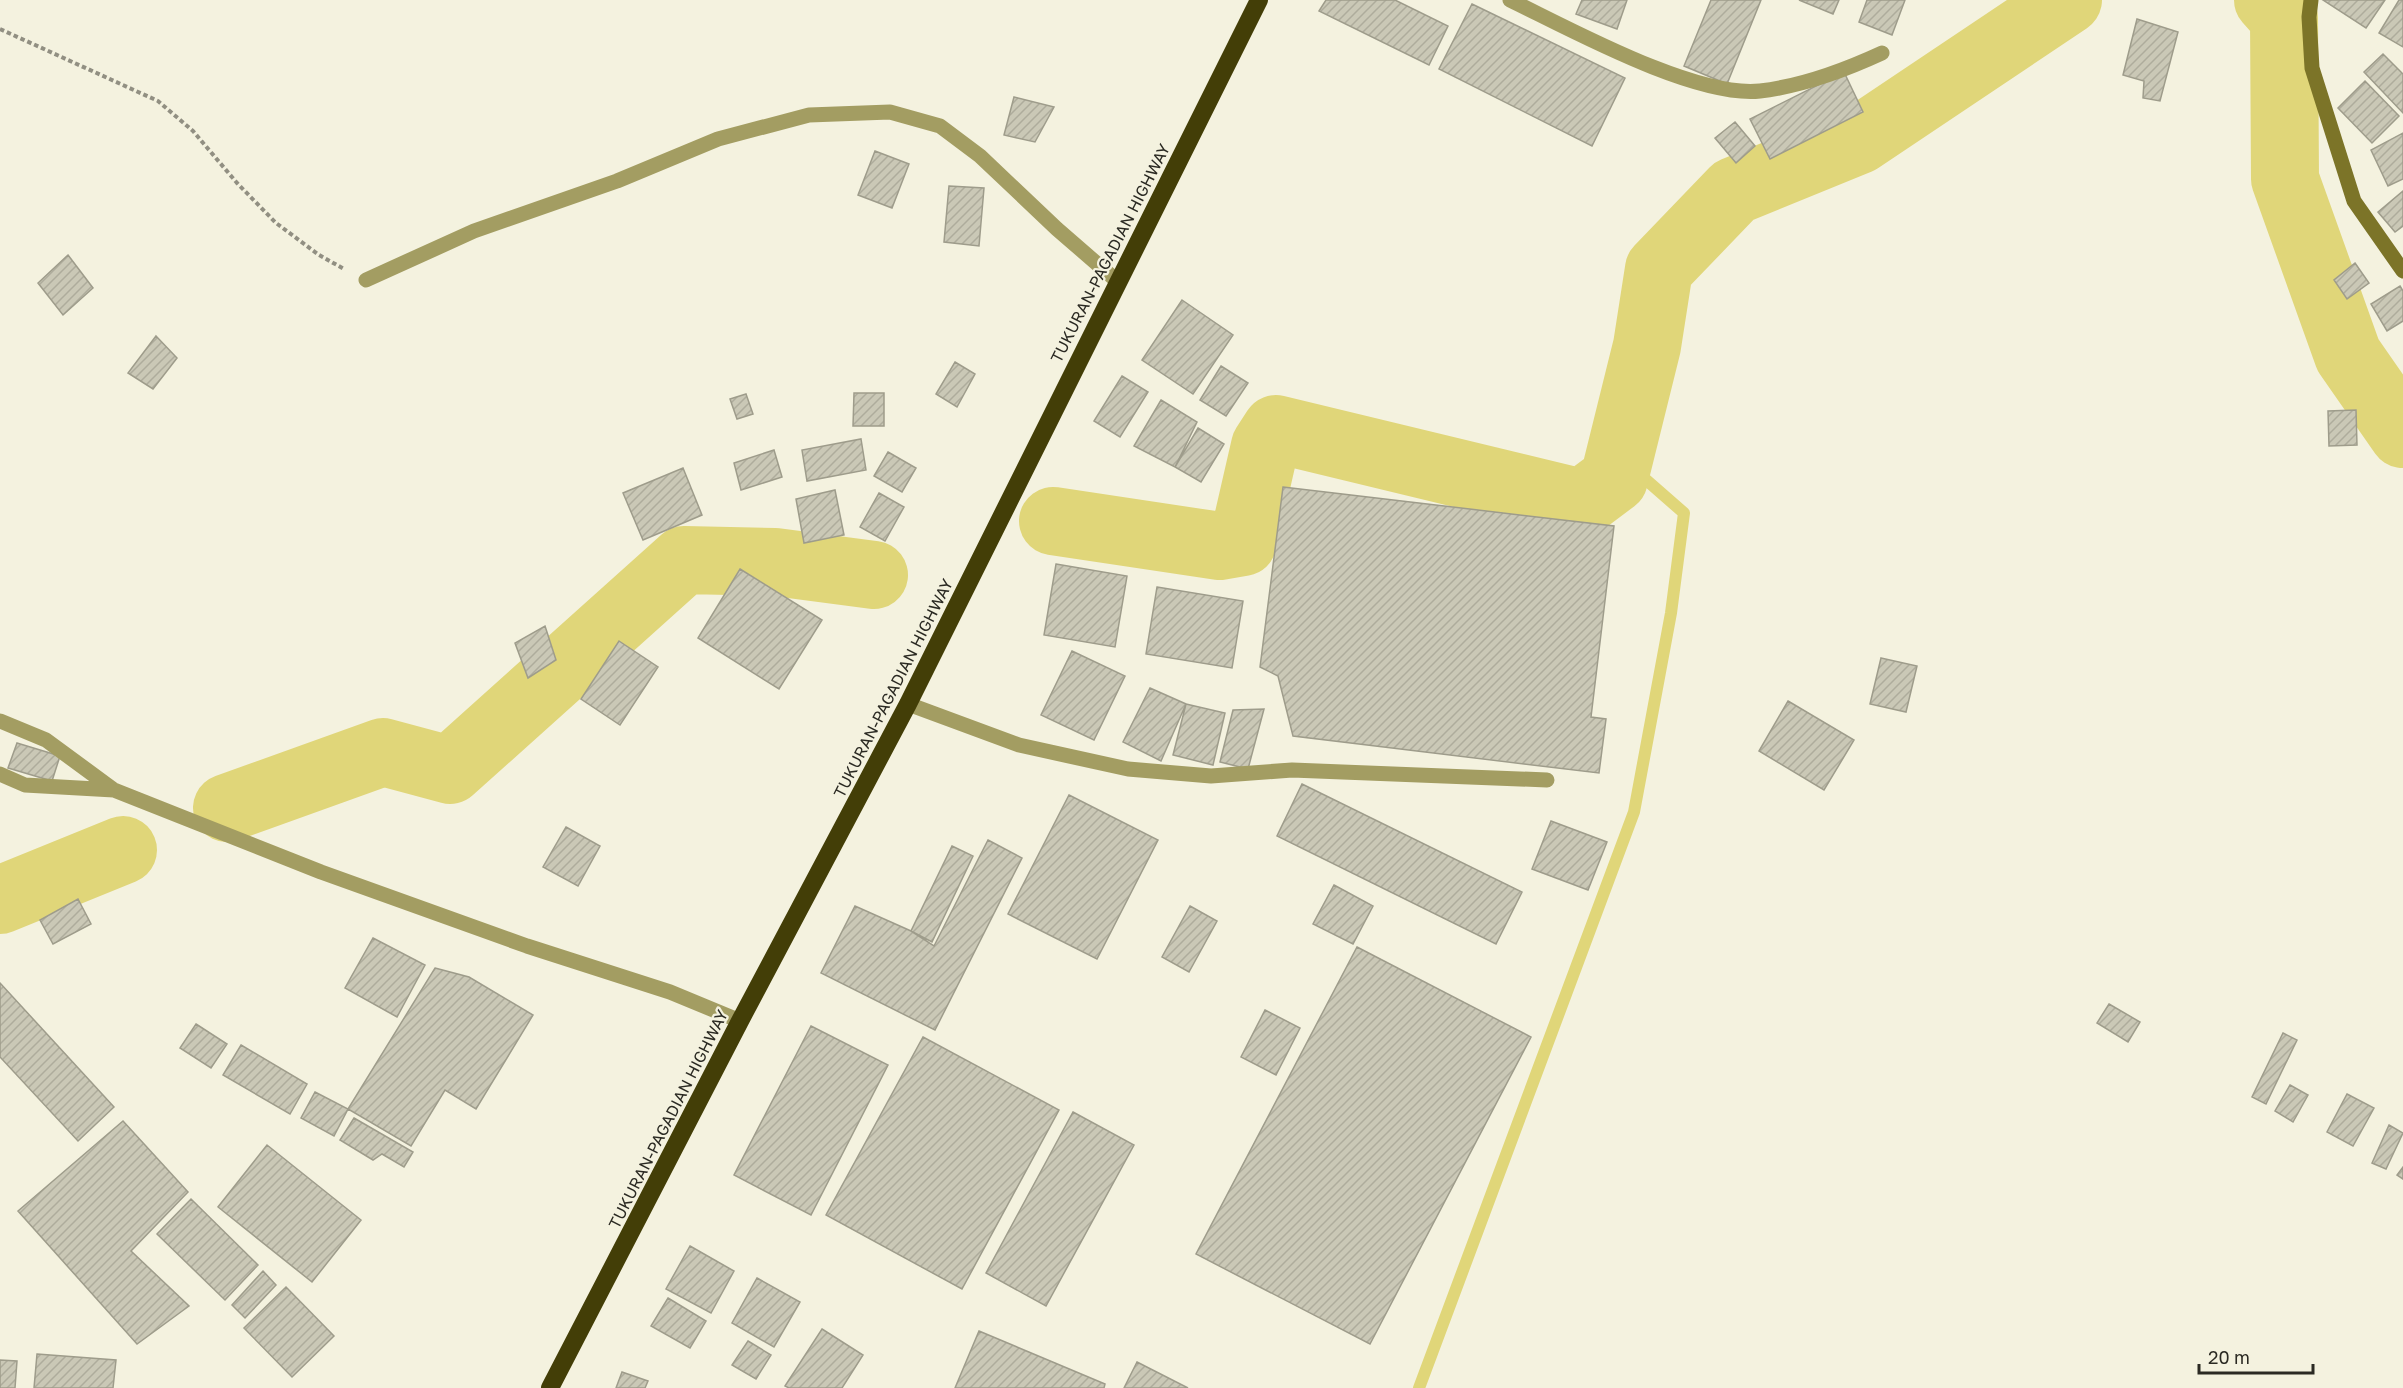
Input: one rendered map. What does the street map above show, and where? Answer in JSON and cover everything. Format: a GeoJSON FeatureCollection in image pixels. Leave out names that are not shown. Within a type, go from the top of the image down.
{"type":"FeatureCollection","features":[{"type":"Feature","properties":{"kind":"highway","name":"TUKURAN-PAGADIAN HIGHWAY"},"geometry":{"type":"LineString","coordinates":[[550,1388],[740,1021],[908,704],[1259,0]]}},
{"type":"Feature","properties":{"kind":"street"},"geometry":{"type":"LineString","coordinates":[[1510,0],[1658,69],[1721,88],[1758,91],[1803,83],[1844,71],[1882,53]]}},
{"type":"Feature","properties":{"kind":"street"},"geometry":{"type":"LineString","coordinates":[[2311,0],[2309,17],[2312,68],[2354,201],[2403,271]]}},
{"type":"Feature","properties":{"kind":"street"},"geometry":{"type":"LineString","coordinates":[[366,280],[474,231],[616,181],[718,139],[809,115],[890,112],[940,126],[980,156],[1057,229],[1117,281]]}},
{"type":"Feature","properties":{"kind":"street"},"geometry":{"type":"LineString","coordinates":[[908,704],[1019,745],[1128,769],[1210,776],[1292,770],[1547,780]]}},
{"type":"Feature","properties":{"kind":"street"},"geometry":{"type":"LineString","coordinates":[[0,721],[46,740],[114,790],[321,872],[527,946],[670,992],[740,1021]]}},
{"type":"Feature","properties":{"kind":"street"},"geometry":{"type":"LineString","coordinates":[[0,774],[25,784],[114,790]]}},
{"type":"Feature","properties":{"kind":"path"},"geometry":{"type":"LineString","coordinates":[[0,29],[158,101],[193,132],[237,183],[276,223],[319,255],[366,280]]}},
{"type":"Feature","properties":{"kind":"building"},"geometry":{"type":"Polygon","coordinates":[[[1326,0],[1395,0],[1448,26],[1429,65],[1319,11],[1326,0]]]}},
{"type":"Feature","properties":{"kind":"building"},"geometry":{"type":"Polygon","coordinates":[[[1582,0],[1627,0],[1617,29],[1576,14],[1582,0]]]}},
{"type":"Feature","properties":{"kind":"building"},"geometry":{"type":"Polygon","coordinates":[[[1711,0],[1761,0],[1727,84],[1684,66],[1711,0]]]}},
{"type":"Feature","properties":{"kind":"building"},"geometry":{"type":"Polygon","coordinates":[[[1799,0],[1839,0],[1833,14],[1799,0]]]}},
{"type":"Feature","properties":{"kind":"building"},"geometry":{"type":"Polygon","coordinates":[[[1867,0],[1905,0],[1892,35],[1859,22],[1867,0]]]}},
{"type":"Feature","properties":{"kind":"building"},"geometry":{"type":"Polygon","coordinates":[[[2323,0],[2385,0],[2366,28],[2323,0]]]}},
{"type":"Feature","properties":{"kind":"building"},"geometry":{"type":"Polygon","coordinates":[[[2399,0],[2403,0],[2403,47],[2379,33],[2399,0]]]}},
{"type":"Feature","properties":{"kind":"building"},"geometry":{"type":"Polygon","coordinates":[[[1472,4],[1625,78],[1592,146],[1439,69],[1472,4]]]}},
{"type":"Feature","properties":{"kind":"building"},"geometry":{"type":"Polygon","coordinates":[[[2137,19],[2178,32],[2160,101],[2143,98],[2144,81],[2123,75],[2137,19]]]}},
{"type":"Feature","properties":{"kind":"building"},"geometry":{"type":"Polygon","coordinates":[[[2383,54],[2403,74],[2403,113],[2364,72],[2383,54]]]}},
{"type":"Feature","properties":{"kind":"building"},"geometry":{"type":"Polygon","coordinates":[[[1844,72],[1863,112],[1770,159],[1750,119],[1844,72]]]}},
{"type":"Feature","properties":{"kind":"building"},"geometry":{"type":"Polygon","coordinates":[[[2365,81],[2399,116],[2372,143],[2338,108],[2365,81]]]}},
{"type":"Feature","properties":{"kind":"building"},"geometry":{"type":"Polygon","coordinates":[[[1014,97],[1054,107],[1035,142],[1004,135],[1014,97]]]}},
{"type":"Feature","properties":{"kind":"building"},"geometry":{"type":"Polygon","coordinates":[[[1735,122],[1755,146],[1736,163],[1715,138],[1735,122]]]}},
{"type":"Feature","properties":{"kind":"building"},"geometry":{"type":"Polygon","coordinates":[[[2403,133],[2403,179],[2388,186],[2371,150],[2403,133]]]}},
{"type":"Feature","properties":{"kind":"building"},"geometry":{"type":"Polygon","coordinates":[[[875,151],[909,164],[892,208],[858,195],[875,151]]]}},
{"type":"Feature","properties":{"kind":"building"},"geometry":{"type":"Polygon","coordinates":[[[949,186],[984,188],[979,246],[944,242],[949,186]]]}},
{"type":"Feature","properties":{"kind":"building"},"geometry":{"type":"Polygon","coordinates":[[[2403,191],[2403,226],[2395,232],[2378,212],[2403,191]]]}},
{"type":"Feature","properties":{"kind":"building"},"geometry":{"type":"Polygon","coordinates":[[[68,255],[93,288],[63,315],[38,283],[68,255]]]}},
{"type":"Feature","properties":{"kind":"building"},"geometry":{"type":"Polygon","coordinates":[[[2355,263],[2369,283],[2347,299],[2334,280],[2355,263]]]}},
{"type":"Feature","properties":{"kind":"building"},"geometry":{"type":"Polygon","coordinates":[[[2400,286],[2403,291],[2403,321],[2387,331],[2371,304],[2400,286]]]}},
{"type":"Feature","properties":{"kind":"building"},"geometry":{"type":"Polygon","coordinates":[[[1182,300],[1233,335],[1193,394],[1142,360],[1182,300]]]}},
{"type":"Feature","properties":{"kind":"building"},"geometry":{"type":"Polygon","coordinates":[[[156,336],[177,358],[153,389],[128,373],[156,336]]]}},
{"type":"Feature","properties":{"kind":"building"},"geometry":{"type":"Polygon","coordinates":[[[955,362],[975,374],[957,407],[936,394],[955,362]]]}},
{"type":"Feature","properties":{"kind":"building"},"geometry":{"type":"Polygon","coordinates":[[[1221,366],[1248,383],[1226,416],[1200,400],[1221,366]]]}},
{"type":"Feature","properties":{"kind":"building"},"geometry":{"type":"Polygon","coordinates":[[[1122,376],[1148,392],[1120,437],[1094,421],[1122,376]]]}},
{"type":"Feature","properties":{"kind":"building"},"geometry":{"type":"Polygon","coordinates":[[[854,393],[884,393],[884,426],[853,426],[854,393]]]}},
{"type":"Feature","properties":{"kind":"building"},"geometry":{"type":"Polygon","coordinates":[[[746,394],[753,414],[737,419],[730,399],[746,394]]]}},
{"type":"Feature","properties":{"kind":"building"},"geometry":{"type":"Polygon","coordinates":[[[1161,400],[1197,422],[1175,467],[1134,446],[1161,400]]]}},
{"type":"Feature","properties":{"kind":"building"},"geometry":{"type":"Polygon","coordinates":[[[2356,410],[2357,445],[2329,446],[2328,411],[2356,410]]]}},
{"type":"Feature","properties":{"kind":"building"},"geometry":{"type":"Polygon","coordinates":[[[1198,428],[1224,444],[1201,482],[1175,467],[1198,428]]]}},
{"type":"Feature","properties":{"kind":"building"},"geometry":{"type":"Polygon","coordinates":[[[861,439],[866,470],[807,481],[802,450],[861,439]]]}},
{"type":"Feature","properties":{"kind":"building"},"geometry":{"type":"Polygon","coordinates":[[[774,450],[782,477],[741,490],[734,463],[774,450]]]}},
{"type":"Feature","properties":{"kind":"building"},"geometry":{"type":"Polygon","coordinates":[[[888,452],[916,468],[902,492],[874,476],[888,452]]]}},
{"type":"Feature","properties":{"kind":"building"},"geometry":{"type":"Polygon","coordinates":[[[683,468],[702,515],[643,540],[623,493],[683,468]]]}},
{"type":"Feature","properties":{"kind":"building"},"geometry":{"type":"Polygon","coordinates":[[[1283,487],[1614,526],[1591,717],[1606,719],[1599,773],[1293,736],[1278,676],[1260,667],[1283,487]]]}},
{"type":"Feature","properties":{"kind":"building"},"geometry":{"type":"Polygon","coordinates":[[[835,490],[844,535],[804,543],[796,499],[835,490]]]}},
{"type":"Feature","properties":{"kind":"building"},"geometry":{"type":"Polygon","coordinates":[[[879,493],[904,507],[885,541],[860,527],[879,493]]]}},
{"type":"Feature","properties":{"kind":"building"},"geometry":{"type":"Polygon","coordinates":[[[1056,564],[1127,576],[1115,647],[1044,635],[1056,564]]]}},
{"type":"Feature","properties":{"kind":"building"},"geometry":{"type":"Polygon","coordinates":[[[740,569],[822,620],[779,689],[698,638],[740,569]]]}},
{"type":"Feature","properties":{"kind":"building"},"geometry":{"type":"Polygon","coordinates":[[[1157,587],[1243,601],[1232,668],[1146,654],[1157,587]]]}},
{"type":"Feature","properties":{"kind":"building"},"geometry":{"type":"Polygon","coordinates":[[[545,626],[556,660],[528,678],[515,643],[545,626]]]}},
{"type":"Feature","properties":{"kind":"building"},"geometry":{"type":"Polygon","coordinates":[[[619,641],[658,667],[620,725],[581,699],[619,641]]]}},
{"type":"Feature","properties":{"kind":"building"},"geometry":{"type":"Polygon","coordinates":[[[1072,651],[1125,676],[1094,740],[1041,715],[1072,651]]]}},
{"type":"Feature","properties":{"kind":"building"},"geometry":{"type":"Polygon","coordinates":[[[1881,658],[1917,666],[1906,712],[1870,704],[1881,658]]]}},
{"type":"Feature","properties":{"kind":"building"},"geometry":{"type":"Polygon","coordinates":[[[1150,688],[1186,704],[1161,761],[1123,742],[1150,688]]]}},
{"type":"Feature","properties":{"kind":"building"},"geometry":{"type":"Polygon","coordinates":[[[1788,701],[1854,740],[1824,790],[1759,751],[1788,701]]]}},
{"type":"Feature","properties":{"kind":"building"},"geometry":{"type":"Polygon","coordinates":[[[1186,704],[1225,713],[1213,765],[1173,755],[1186,704]]]}},
{"type":"Feature","properties":{"kind":"building"},"geometry":{"type":"Polygon","coordinates":[[[1264,709],[1248,769],[1220,762],[1233,710],[1264,709]]]}},
{"type":"Feature","properties":{"kind":"building"},"geometry":{"type":"Polygon","coordinates":[[[17,743],[60,756],[52,781],[8,768],[17,743]]]}},
{"type":"Feature","properties":{"kind":"building"},"geometry":{"type":"Polygon","coordinates":[[[1302,784],[1522,892],[1496,944],[1277,836],[1302,784]]]}},
{"type":"Feature","properties":{"kind":"building"},"geometry":{"type":"Polygon","coordinates":[[[1069,795],[1158,840],[1097,959],[1008,914],[1069,795]]]}},
{"type":"Feature","properties":{"kind":"building"},"geometry":{"type":"Polygon","coordinates":[[[1551,821],[1607,842],[1588,890],[1532,869],[1551,821]]]}},
{"type":"Feature","properties":{"kind":"building"},"geometry":{"type":"Polygon","coordinates":[[[566,827],[600,846],[578,886],[543,867],[566,827]]]}},
{"type":"Feature","properties":{"kind":"building"},"geometry":{"type":"Polygon","coordinates":[[[988,840],[1022,858],[935,1030],[821,973],[855,906],[911,931],[934,946],[988,840]]]}},
{"type":"Feature","properties":{"kind":"building"},"geometry":{"type":"Polygon","coordinates":[[[952,846],[973,856],[932,942],[911,931],[952,846]]]}},
{"type":"Feature","properties":{"kind":"building"},"geometry":{"type":"Polygon","coordinates":[[[1334,885],[1373,906],[1353,944],[1313,924],[1334,885]]]}},
{"type":"Feature","properties":{"kind":"building"},"geometry":{"type":"Polygon","coordinates":[[[78,899],[91,924],[53,944],[40,920],[78,899]]]}},
{"type":"Feature","properties":{"kind":"building"},"geometry":{"type":"Polygon","coordinates":[[[1190,906],[1217,921],[1189,972],[1162,957],[1190,906]]]}},
{"type":"Feature","properties":{"kind":"building"},"geometry":{"type":"Polygon","coordinates":[[[373,938],[425,965],[397,1017],[345,988],[373,938]]]}},
{"type":"Feature","properties":{"kind":"building"},"geometry":{"type":"Polygon","coordinates":[[[1357,947],[1531,1037],[1370,1344],[1196,1254],[1357,947]]]}},
{"type":"Feature","properties":{"kind":"building"},"geometry":{"type":"Polygon","coordinates":[[[435,968],[469,977],[533,1015],[476,1109],[445,1090],[411,1146],[348,1109],[435,968]]]}},
{"type":"Feature","properties":{"kind":"building"},"geometry":{"type":"Polygon","coordinates":[[[0,983],[114,1107],[78,1141],[0,1057],[0,983]]]}},
{"type":"Feature","properties":{"kind":"building"},"geometry":{"type":"Polygon","coordinates":[[[2109,1004],[2140,1022],[2128,1042],[2097,1023],[2109,1004]]]}},
{"type":"Feature","properties":{"kind":"building"},"geometry":{"type":"Polygon","coordinates":[[[1265,1010],[1300,1028],[1276,1075],[1241,1057],[1265,1010]]]}},
{"type":"Feature","properties":{"kind":"building"},"geometry":{"type":"Polygon","coordinates":[[[196,1024],[227,1044],[211,1068],[180,1048],[196,1024]]]}},
{"type":"Feature","properties":{"kind":"building"},"geometry":{"type":"Polygon","coordinates":[[[811,1026],[888,1065],[811,1215],[734,1175],[811,1026]]]}},
{"type":"Feature","properties":{"kind":"building"},"geometry":{"type":"Polygon","coordinates":[[[2283,1033],[2297,1040],[2266,1104],[2252,1097],[2283,1033]]]}},
{"type":"Feature","properties":{"kind":"building"},"geometry":{"type":"Polygon","coordinates":[[[923,1037],[1059,1110],[962,1289],[826,1215],[923,1037]]]}},
{"type":"Feature","properties":{"kind":"building"},"geometry":{"type":"Polygon","coordinates":[[[241,1045],[307,1084],[290,1114],[223,1075],[241,1045]]]}},
{"type":"Feature","properties":{"kind":"building"},"geometry":{"type":"Polygon","coordinates":[[[2290,1085],[2308,1095],[2293,1122],[2275,1111],[2290,1085]]]}},
{"type":"Feature","properties":{"kind":"building"},"geometry":{"type":"Polygon","coordinates":[[[315,1092],[348,1109],[334,1136],[301,1118],[315,1092]]]}},
{"type":"Feature","properties":{"kind":"building"},"geometry":{"type":"Polygon","coordinates":[[[2347,1094],[2374,1108],[2353,1146],[2327,1132],[2347,1094]]]}},
{"type":"Feature","properties":{"kind":"building"},"geometry":{"type":"Polygon","coordinates":[[[1073,1112],[1134,1145],[1046,1306],[986,1273],[1073,1112]]]}},
{"type":"Feature","properties":{"kind":"building"},"geometry":{"type":"Polygon","coordinates":[[[354,1118],[413,1152],[404,1167],[382,1154],[373,1160],[340,1140],[354,1118]]]}},
{"type":"Feature","properties":{"kind":"building"},"geometry":{"type":"Polygon","coordinates":[[[123,1121],[188,1192],[131,1251],[189,1306],[137,1344],[18,1211],[123,1121]]]}},
{"type":"Feature","properties":{"kind":"building"},"geometry":{"type":"Polygon","coordinates":[[[2389,1125],[2403,1133],[2386,1169],[2372,1163],[2389,1125]]]}},
{"type":"Feature","properties":{"kind":"building"},"geometry":{"type":"Polygon","coordinates":[[[267,1145],[361,1220],[312,1282],[218,1207],[267,1145]]]}},
{"type":"Feature","properties":{"kind":"building"},"geometry":{"type":"Polygon","coordinates":[[[2403,1167],[2403,1179],[2397,1175],[2403,1167]]]}},
{"type":"Feature","properties":{"kind":"building"},"geometry":{"type":"Polygon","coordinates":[[[191,1199],[258,1265],[225,1300],[157,1234],[191,1199]]]}},
{"type":"Feature","properties":{"kind":"building"},"geometry":{"type":"Polygon","coordinates":[[[690,1246],[734,1271],[711,1313],[666,1289],[690,1246]]]}},
{"type":"Feature","properties":{"kind":"building"},"geometry":{"type":"Polygon","coordinates":[[[263,1271],[276,1285],[245,1318],[232,1305],[263,1271]]]}},
{"type":"Feature","properties":{"kind":"building"},"geometry":{"type":"Polygon","coordinates":[[[757,1278],[800,1302],[774,1347],[732,1323],[757,1278]]]}},
{"type":"Feature","properties":{"kind":"building"},"geometry":{"type":"Polygon","coordinates":[[[286,1287],[334,1336],[292,1377],[244,1328],[286,1287]]]}},
{"type":"Feature","properties":{"kind":"building"},"geometry":{"type":"Polygon","coordinates":[[[668,1298],[706,1321],[690,1348],[651,1326],[668,1298]]]}},
{"type":"Feature","properties":{"kind":"building"},"geometry":{"type":"Polygon","coordinates":[[[822,1329],[863,1355],[842,1388],[789,1388],[785,1386],[822,1329]]]}},
{"type":"Feature","properties":{"kind":"building"},"geometry":{"type":"Polygon","coordinates":[[[979,1331],[1105,1384],[1104,1388],[955,1388],[979,1331]]]}},
{"type":"Feature","properties":{"kind":"building"},"geometry":{"type":"Polygon","coordinates":[[[748,1341],[771,1355],[756,1379],[732,1365],[748,1341]]]}},
{"type":"Feature","properties":{"kind":"building"},"geometry":{"type":"Polygon","coordinates":[[[37,1354],[116,1360],[113,1388],[34,1388],[37,1354]]]}},
{"type":"Feature","properties":{"kind":"building"},"geometry":{"type":"Polygon","coordinates":[[[0,1360],[17,1361],[15,1388],[0,1388],[0,1360]]]}},
{"type":"Feature","properties":{"kind":"building"},"geometry":{"type":"Polygon","coordinates":[[[1137,1362],[1188,1388],[1124,1388],[1137,1362]]]}},
{"type":"Feature","properties":{"kind":"building"},"geometry":{"type":"Polygon","coordinates":[[[622,1372],[648,1381],[645,1388],[616,1388],[622,1372]]]}},
{"type":"Feature","properties":{"kind":"waterway"},"geometry":{"type":"LineString","coordinates":[[2024,0],[2039,20]]}},
{"type":"Feature","properties":{"kind":"waterway"},"geometry":{"type":"LineString","coordinates":[[1053,521],[1220,546],[1243,542],[1265,446],[1276,429],[1582,503],[1614,479],[1647,346],[1659,269],[1734,191],[1859,140],[2068,0]]}},
{"type":"Feature","properties":{"kind":"waterway"},"geometry":{"type":"LineString","coordinates":[[2268,0],[2284,18],[2285,179],[2348,355],[2403,434]]}},
{"type":"Feature","properties":{"kind":"waterway"},"geometry":{"type":"LineString","coordinates":[[1419,1388],[1634,812],[1671,613],[1684,513],[1620,457]]}},
{"type":"Feature","properties":{"kind":"waterway"},"geometry":{"type":"LineString","coordinates":[[227,808],[383,752],[450,770],[684,560],[775,562],[874,575]]}},
{"type":"Feature","properties":{"kind":"waterway"},"geometry":{"type":"LineString","coordinates":[[0,900],[123,850]]}}]}
